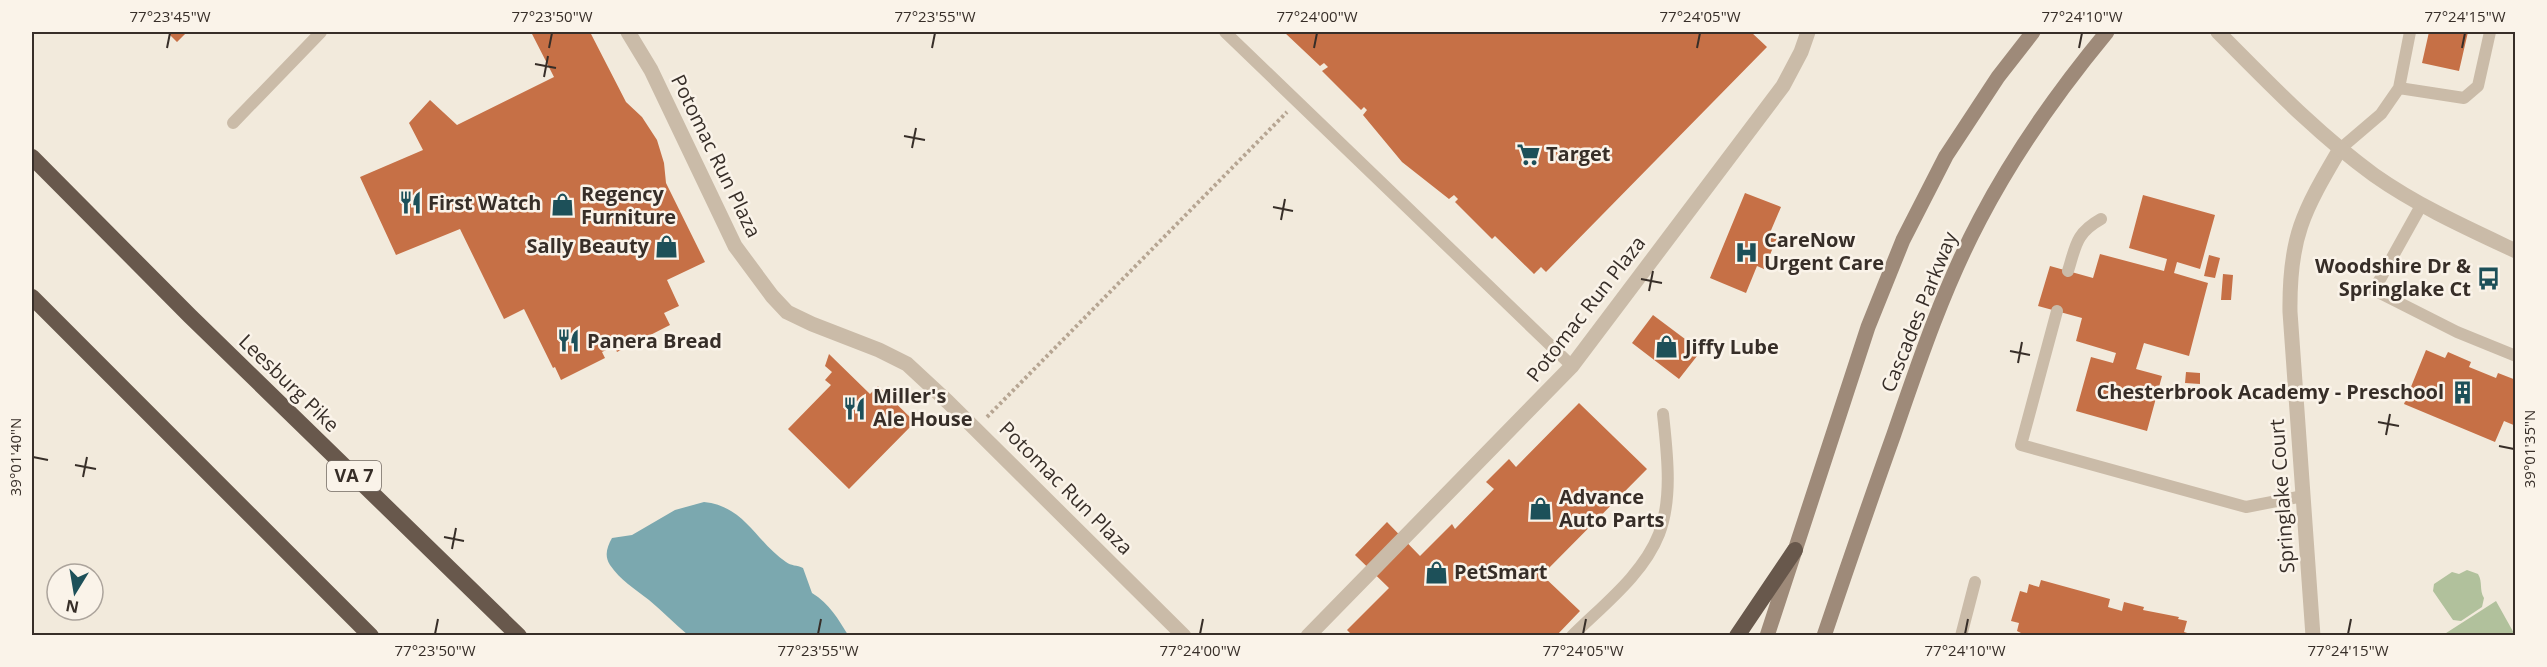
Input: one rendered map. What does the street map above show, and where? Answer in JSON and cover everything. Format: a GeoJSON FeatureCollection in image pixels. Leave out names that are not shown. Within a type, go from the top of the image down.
{"type":"FeatureCollection","features":[{"type":"Feature","properties":{"kind":"highway","name":"Leesburg Pike"},"geometry":{"type":"LineString","coordinates":[[32,158],[190,316],[519,636]]}},
{"type":"Feature","properties":{"kind":"highway"},"geometry":{"type":"LineString","coordinates":[[32,297],[371,636]]}},
{"type":"Feature","properties":{"kind":"highway"},"geometry":{"type":"LineString","coordinates":[[1737,636],[1795,550]]}},
{"type":"Feature","properties":{"kind":"main road","name":"Cascades Parkway"},"geometry":{"type":"LineString","coordinates":[[1767,636],[1868,327],[1904,240],[1946,156],[1998,77],[2033,32]]}},
{"type":"Feature","properties":{"kind":"main road","name":"Cascades Parkway"},"geometry":{"type":"LineString","coordinates":[[1824,636],[1923,350],[1959,262],[1980,220],[2028,139],[2068,81],[2107,32]]}},
{"type":"Feature","properties":{"kind":"street","name":"Potomac Run Plaza"},"geometry":{"type":"LineString","coordinates":[[628,32],[651,70],[735,246],[772,296],[787,312],[907,364],[1184,636]]}},
{"type":"Feature","properties":{"kind":"street","name":"Potomac Run Plaza"},"geometry":{"type":"LineString","coordinates":[[1308,636],[1572,366],[1783,86],[1801,52],[1808,32]]}},
{"type":"Feature","properties":{"kind":"street"},"geometry":{"type":"LineString","coordinates":[[2218,32],[2305,119],[2374,175],[2422,204],[2516,251]]}},
{"type":"Feature","properties":{"kind":"street","name":"Springlake Court"},"geometry":{"type":"LineString","coordinates":[[2313,636],[2289,277],[2293,247],[2302,216],[2340,149]]}},
{"type":"Feature","properties":{"kind":"lane"},"geometry":{"type":"LineString","coordinates":[[233,123],[321,32]]}},
{"type":"Feature","properties":{"kind":"lane"},"geometry":{"type":"LineString","coordinates":[[1225,32],[1572,366]]}},
{"type":"Feature","properties":{"kind":"lane"},"geometry":{"type":"LineString","coordinates":[[2340,149],[2381,114],[2399,88],[2410,32]]}},
{"type":"Feature","properties":{"kind":"lane"},"geometry":{"type":"LineString","coordinates":[[2399,88],[2464,98],[2478,86],[2490,32]]}},
{"type":"Feature","properties":{"kind":"lane"},"geometry":{"type":"LineString","coordinates":[[2422,204],[2374,290],[2457,332],[2516,356]]}},
{"type":"Feature","properties":{"kind":"lane"},"geometry":{"type":"LineString","coordinates":[[2068,271],[2078,238],[2088,226],[2101,219]]}},
{"type":"Feature","properties":{"kind":"lane"},"geometry":{"type":"LineString","coordinates":[[2057,311],[2021,445],[2246,507],[2303,496]]}},
{"type":"Feature","properties":{"kind":"lane"},"geometry":{"type":"LineString","coordinates":[[1572,636],[1637,570],[1659,533],[1663,517],[1666,479],[1663,414]]}},
{"type":"Feature","properties":{"kind":"lane"},"geometry":{"type":"LineString","coordinates":[[1961,636],[1975,582]]}},
{"type":"Feature","properties":{"kind":"path"},"geometry":{"type":"LineString","coordinates":[[975,429],[1298,101]]}},
{"type":"Feature","properties":{"kind":"green space"},"geometry":{"type":"Polygon","coordinates":[[[2467,570],[2478,574],[2484,598],[2482,607],[2461,621],[2453,620],[2433,591],[2434,584],[2452,572],[2459,574],[2467,570]]]}},
{"type":"Feature","properties":{"kind":"green space"},"geometry":{"type":"Polygon","coordinates":[[[2496,601],[2515,635],[2443,635],[2496,601]]]}},
{"type":"Feature","properties":{"kind":"water"},"geometry":{"type":"Polygon","coordinates":[[[704,502],[730,510],[740,517],[776,554],[788,563],[803,568],[812,593],[829,607],[848,635],[688,635],[623,580],[610,565],[607,552],[612,538],[632,535],[675,510],[704,502]]]}},
{"type":"Feature","properties":{"kind":"building"},"geometry":{"type":"Polygon","coordinates":[[[167,32],[187,32],[177,42],[167,32]]]}},
{"type":"Feature","properties":{"kind":"building","name":"Regency Furniture"},"geometry":{"type":"Polygon","coordinates":[[[531,32],[590,32],[626,102],[642,117],[657,140],[664,163],[666,183],[705,262],[667,280],[679,306],[664,313],[670,325],[617,352],[614,346],[602,352],[605,358],[561,380],[524,309],[504,319],[460,229],[396,255],[360,177],[423,150],[409,123],[430,100],[457,125],[554,77],[531,32]]]}},
{"type":"Feature","properties":{"kind":"building","name":"Target"},"geometry":{"type":"Polygon","coordinates":[[[1284,32],[1751,32],[1767,47],[1546,272],[1541,267],[1534,274],[1495,236],[1492,239],[1455,202],[1458,199],[1454,195],[1449,199],[1402,162],[1363,115],[1367,110],[1364,107],[1361,110],[1322,71],[1328,67],[1324,63],[1320,66],[1284,32]]]}},
{"type":"Feature","properties":{"kind":"building"},"geometry":{"type":"Polygon","coordinates":[[[2429,32],[2468,32],[2459,71],[2422,63],[2429,32]]]}},
{"type":"Feature","properties":{"kind":"building","name":"CareNow Urgent Care"},"geometry":{"type":"Polygon","coordinates":[[[1745,193],[1781,207],[1769,235],[1777,238],[1764,269],[1757,266],[1746,293],[1710,278],[1745,193]]]}},
{"type":"Feature","properties":{"kind":"building"},"geometry":{"type":"Polygon","coordinates":[[[2143,195],[2215,215],[2200,269],[2177,262],[2174,273],[2208,283],[2189,356],[2144,343],[2136,369],[2162,376],[2147,431],[2076,411],[2091,357],[2113,363],[2116,353],[2076,341],[2082,318],[2038,306],[2050,266],[2093,278],[2100,254],[2164,271],[2167,259],[2129,248],[2143,195]]]}},
{"type":"Feature","properties":{"kind":"building"},"geometry":{"type":"Polygon","coordinates":[[[2209,255],[2220,258],[2215,278],[2204,276],[2209,255]]]}},
{"type":"Feature","properties":{"kind":"building"},"geometry":{"type":"Polygon","coordinates":[[[2223,274],[2233,275],[2231,300],[2221,300],[2223,274]]]}},
{"type":"Feature","properties":{"kind":"building","name":"Jiffy Lube"},"geometry":{"type":"Polygon","coordinates":[[[1653,315],[1701,351],[1679,379],[1632,343],[1653,315]]]}},
{"type":"Feature","properties":{"kind":"building","name":"Chesterbrook Academy - Preschool"},"geometry":{"type":"Polygon","coordinates":[[[2426,350],[2445,358],[2448,352],[2471,362],[2469,367],[2496,378],[2498,373],[2516,380],[2516,426],[2504,421],[2495,442],[2404,404],[2426,350]]]}},
{"type":"Feature","properties":{"kind":"building","name":"Miller's Ale House"},"geometry":{"type":"Polygon","coordinates":[[[829,354],[870,394],[878,386],[915,422],[849,489],[788,429],[831,385],[825,380],[832,372],[825,366],[829,354]]]}},
{"type":"Feature","properties":{"kind":"building"},"geometry":{"type":"Polygon","coordinates":[[[2186,372],[2200,373],[2200,384],[2185,383],[2186,372]]]}},
{"type":"Feature","properties":{"kind":"building"},"geometry":{"type":"Polygon","coordinates":[[[1579,403],[1647,469],[1542,575],[1580,611],[1556,636],[1348,636],[1350,633],[1347,630],[1389,588],[1355,555],[1387,522],[1420,556],[1452,524],[1455,529],[1494,489],[1486,482],[1509,459],[1516,467],[1579,403]]]}},
{"type":"Feature","properties":{"kind":"building"},"geometry":{"type":"Polygon","coordinates":[[[2041,580],[2110,599],[2108,607],[2122,611],[2124,602],[2144,607],[2143,610],[2179,617],[2178,619],[2187,621],[2184,632],[2197,636],[2027,636],[2017,631],[2019,623],[2011,621],[2020,591],[2027,593],[2029,584],[2039,587],[2041,580]]]}},
{"type":"Feature","properties":{"kind":"place","name":"Target"},"geometry":{"type":"Point","coordinates":[1528,154]}},
{"type":"Feature","properties":{"kind":"place","name":"First Watch"},"geometry":{"type":"Point","coordinates":[410,203]}},
{"type":"Feature","properties":{"kind":"place","name":"Regency Furniture"},"geometry":{"type":"Point","coordinates":[563,205]}},
{"type":"Feature","properties":{"kind":"place","name":"Sally Beauty"},"geometry":{"type":"Point","coordinates":[667,246]}},
{"type":"Feature","properties":{"kind":"place","name":"CareNow Urgent Care"},"geometry":{"type":"Point","coordinates":[1746,252]}},
{"type":"Feature","properties":{"kind":"place","name":"Woodshire Dr & Springlake Ct"},"geometry":{"type":"Point","coordinates":[2489,278]}},
{"type":"Feature","properties":{"kind":"place","name":"Panera Bread"},"geometry":{"type":"Point","coordinates":[569,341]}},
{"type":"Feature","properties":{"kind":"place","name":"Jiffy Lube"},"geometry":{"type":"Point","coordinates":[1667,347]}},
{"type":"Feature","properties":{"kind":"place","name":"Chesterbrook Academy - Preschool"},"geometry":{"type":"Point","coordinates":[2462,392]}},
{"type":"Feature","properties":{"kind":"place","name":"Miller's Ale House"},"geometry":{"type":"Point","coordinates":[855,408]}},
{"type":"Feature","properties":{"kind":"place","name":"Advance Auto Parts"},"geometry":{"type":"Point","coordinates":[1541,509]}},
{"type":"Feature","properties":{"kind":"place","name":"PetSmart"},"geometry":{"type":"Point","coordinates":[1436,572]}}]}
